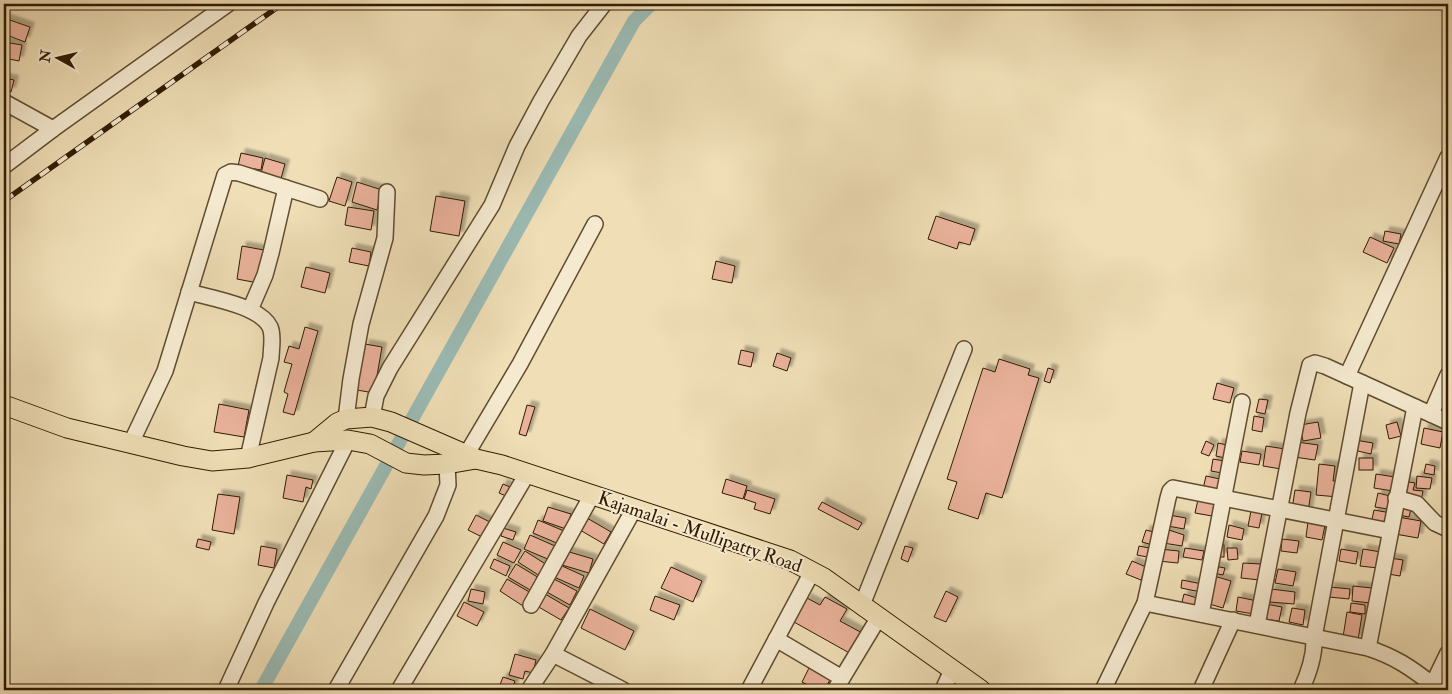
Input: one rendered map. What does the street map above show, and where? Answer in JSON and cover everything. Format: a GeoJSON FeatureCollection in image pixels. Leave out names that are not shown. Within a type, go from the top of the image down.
{"type":"FeatureCollection","features":[{"type":"Feature","properties":{"kind":"main road","name":"Kajamalai - Mullipatty Road"},"geometry":{"type":"LineString","coordinates":[[4,405],[67,428],[212,461],[248,458],[314,442],[348,440],[370,444],[406,463],[424,465],[447,464],[471,457]]}},
{"type":"Feature","properties":{"kind":"main road","name":"Kajamalai - Mullipatty Road"},"geometry":{"type":"LineString","coordinates":[[314,442],[337,423],[346,419],[372,417],[390,422],[471,457],[790,560],[824,578],[980,690]]}},
{"type":"Feature","properties":{"kind":"street"},"geometry":{"type":"LineString","coordinates":[[4,166],[53,128],[228,4]]}},
{"type":"Feature","properties":{"kind":"street"},"geometry":{"type":"LineString","coordinates":[[372,417],[376,396],[390,368],[492,205],[517,146],[541,100],[579,36],[604,4]]}},
{"type":"Feature","properties":{"kind":"street"},"geometry":{"type":"LineString","coordinates":[[4,102],[53,128]]}},
{"type":"Feature","properties":{"kind":"street"},"geometry":{"type":"LineString","coordinates":[[1347,376],[1448,157]]}},
{"type":"Feature","properties":{"kind":"street"},"geometry":{"type":"LineString","coordinates":[[131,443],[165,371],[225,175],[231,172],[239,173],[320,199]]}},
{"type":"Feature","properties":{"kind":"street"},"geometry":{"type":"LineString","coordinates":[[250,310],[269,260],[286,188]]}},
{"type":"Feature","properties":{"kind":"street"},"geometry":{"type":"LineString","coordinates":[[346,419],[350,379],[361,324],[385,238],[387,192]]}},
{"type":"Feature","properties":{"kind":"street"},"geometry":{"type":"LineString","coordinates":[[471,457],[595,224]]}},
{"type":"Feature","properties":{"kind":"street"},"geometry":{"type":"LineString","coordinates":[[189,292],[250,310],[263,318],[270,328],[272,342],[271,358],[248,458]]}},
{"type":"Feature","properties":{"kind":"street"},"geometry":{"type":"LineString","coordinates":[[862,605],[964,349]]}},
{"type":"Feature","properties":{"kind":"street"},"geometry":{"type":"LineString","coordinates":[[1257,625],[1298,414],[1310,365],[1315,363],[1347,376],[1448,422]]}},
{"type":"Feature","properties":{"kind":"street"},"geometry":{"type":"LineString","coordinates":[[1431,414],[1448,376]]}},
{"type":"Feature","properties":{"kind":"street"},"geometry":{"type":"LineString","coordinates":[[1301,690],[1312,661],[1314,637],[1335,520],[1362,383]]}},
{"type":"Feature","properties":{"kind":"street"},"geometry":{"type":"LineString","coordinates":[[1201,614],[1242,402]]}},
{"type":"Feature","properties":{"kind":"street"},"geometry":{"type":"LineString","coordinates":[[1368,648],[1396,498],[1416,407]]}},
{"type":"Feature","properties":{"kind":"street"},"geometry":{"type":"LineString","coordinates":[[226,690],[266,603],[348,440]]}},
{"type":"Feature","properties":{"kind":"street"},"geometry":{"type":"LineString","coordinates":[[336,690],[436,516],[448,485],[447,464]]}},
{"type":"Feature","properties":{"kind":"street"},"geometry":{"type":"LineString","coordinates":[[399,690],[527,474]]}},
{"type":"Feature","properties":{"kind":"street"},"geometry":{"type":"LineString","coordinates":[[1103,690],[1145,603],[1170,491],[1173,488],[1390,531]]}},
{"type":"Feature","properties":{"kind":"street"},"geometry":{"type":"LineString","coordinates":[[532,605],[592,495]]}},
{"type":"Feature","properties":{"kind":"street"},"geometry":{"type":"LineString","coordinates":[[1396,498],[1417,504],[1435,523],[1448,529]]}},
{"type":"Feature","properties":{"kind":"street"},"geometry":{"type":"LineString","coordinates":[[530,690],[553,654],[634,509]]}},
{"type":"Feature","properties":{"kind":"street"},"geometry":{"type":"LineString","coordinates":[[749,690],[812,572]]}},
{"type":"Feature","properties":{"kind":"street"},"geometry":{"type":"LineString","coordinates":[[1145,603],[1368,648],[1393,657],[1410,667],[1432,687],[1448,652]]}},
{"type":"Feature","properties":{"kind":"street"},"geometry":{"type":"LineString","coordinates":[[776,639],[838,684],[879,617]]}},
{"type":"Feature","properties":{"kind":"street"},"geometry":{"type":"LineString","coordinates":[[1201,690],[1233,620]]}},
{"type":"Feature","properties":{"kind":"street"},"geometry":{"type":"LineString","coordinates":[[553,654],[623,690]]}},
{"type":"Feature","properties":{"kind":"street"},"geometry":{"type":"LineString","coordinates":[[943,690],[952,670]]}},
{"type":"Feature","properties":{"kind":"building"},"geometry":{"type":"Polygon","coordinates":[[[4,18],[30,27],[25,42],[4,34],[4,18]]]}},
{"type":"Feature","properties":{"kind":"building"},"geometry":{"type":"Polygon","coordinates":[[[4,42],[22,45],[19,61],[4,58],[4,42]]]}},
{"type":"Feature","properties":{"kind":"building"},"geometry":{"type":"Polygon","coordinates":[[[4,78],[14,80],[11,92],[4,90],[4,78]]]}},
{"type":"Feature","properties":{"kind":"building"},"geometry":{"type":"Polygon","coordinates":[[[4,112],[10,116],[5,124],[4,124],[4,112]]]}},
{"type":"Feature","properties":{"kind":"building"},"geometry":{"type":"Polygon","coordinates":[[[241,153],[263,158],[261,170],[238,166],[241,153]]]}},
{"type":"Feature","properties":{"kind":"building"},"geometry":{"type":"Polygon","coordinates":[[[265,158],[285,164],[280,182],[260,177],[265,158]]]}},
{"type":"Feature","properties":{"kind":"building"},"geometry":{"type":"Polygon","coordinates":[[[337,177],[352,182],[345,206],[329,201],[337,177]]]}},
{"type":"Feature","properties":{"kind":"building"},"geometry":{"type":"Polygon","coordinates":[[[357,182],[382,190],[377,210],[352,202],[357,182]]]}},
{"type":"Feature","properties":{"kind":"building"},"geometry":{"type":"Polygon","coordinates":[[[436,196],[465,201],[459,236],[430,231],[436,196]]]}},
{"type":"Feature","properties":{"kind":"building"},"geometry":{"type":"Polygon","coordinates":[[[348,207],[374,211],[371,230],[345,225],[348,207]]]}},
{"type":"Feature","properties":{"kind":"building"},"geometry":{"type":"Polygon","coordinates":[[[936,216],[975,229],[970,245],[959,242],[957,249],[928,239],[936,216]]]}},
{"type":"Feature","properties":{"kind":"building"},"geometry":{"type":"Polygon","coordinates":[[[1385,231],[1401,234],[1399,244],[1383,241],[1385,231]]]}},
{"type":"Feature","properties":{"kind":"building"},"geometry":{"type":"Polygon","coordinates":[[[1370,237],[1394,248],[1387,263],[1363,252],[1370,237]]]}},
{"type":"Feature","properties":{"kind":"building"},"geometry":{"type":"Polygon","coordinates":[[[242,246],[264,250],[258,283],[237,279],[242,246]]]}},
{"type":"Feature","properties":{"kind":"building"},"geometry":{"type":"Polygon","coordinates":[[[352,248],[371,252],[369,266],[349,262],[352,248]]]}},
{"type":"Feature","properties":{"kind":"building"},"geometry":{"type":"Polygon","coordinates":[[[716,261],[735,266],[732,283],[712,279],[716,261]]]}},
{"type":"Feature","properties":{"kind":"building"},"geometry":{"type":"Polygon","coordinates":[[[306,267],[330,273],[325,293],[301,287],[306,267]]]}},
{"type":"Feature","properties":{"kind":"building"},"geometry":{"type":"Polygon","coordinates":[[[305,327],[318,331],[294,415],[283,412],[288,394],[284,392],[292,364],[284,362],[289,346],[299,349],[305,327]]]}},
{"type":"Feature","properties":{"kind":"building"},"geometry":{"type":"Polygon","coordinates":[[[365,344],[382,347],[374,393],[357,390],[365,344]]]}},
{"type":"Feature","properties":{"kind":"building"},"geometry":{"type":"Polygon","coordinates":[[[741,350],[754,353],[751,367],[738,364],[741,350]]]}},
{"type":"Feature","properties":{"kind":"building"},"geometry":{"type":"Polygon","coordinates":[[[777,353],[791,358],[787,371],[773,366],[777,353]]]}},
{"type":"Feature","properties":{"kind":"building"},"geometry":{"type":"Polygon","coordinates":[[[999,359],[1030,369],[1028,375],[1039,378],[1002,498],[986,493],[978,519],[948,509],[957,482],[947,479],[983,368],[995,372],[999,359]]]}},
{"type":"Feature","properties":{"kind":"building"},"geometry":{"type":"Polygon","coordinates":[[[1048,368],[1054,370],[1050,383],[1044,381],[1048,368]]]}},
{"type":"Feature","properties":{"kind":"building"},"geometry":{"type":"Polygon","coordinates":[[[1217,383],[1234,388],[1230,403],[1213,399],[1217,383]]]}},
{"type":"Feature","properties":{"kind":"building"},"geometry":{"type":"Polygon","coordinates":[[[1259,399],[1268,400],[1265,414],[1256,412],[1259,399]]]}},
{"type":"Feature","properties":{"kind":"building"},"geometry":{"type":"Polygon","coordinates":[[[219,404],[249,410],[244,437],[214,432],[219,404]]]}},
{"type":"Feature","properties":{"kind":"building"},"geometry":{"type":"Polygon","coordinates":[[[527,405],[535,407],[526,436],[519,434],[527,405]]]}},
{"type":"Feature","properties":{"kind":"building"},"geometry":{"type":"Polygon","coordinates":[[[1254,416],[1264,418],[1262,432],[1252,430],[1254,416]]]}},
{"type":"Feature","properties":{"kind":"building"},"geometry":{"type":"Polygon","coordinates":[[[1318,422],[1321,438],[1303,441],[1300,425],[1318,422]]]}},
{"type":"Feature","properties":{"kind":"building"},"geometry":{"type":"Polygon","coordinates":[[[1397,422],[1401,436],[1389,439],[1386,425],[1397,422]]]}},
{"type":"Feature","properties":{"kind":"building"},"geometry":{"type":"Polygon","coordinates":[[[1424,428],[1443,432],[1440,448],[1421,444],[1424,428]]]}},
{"type":"Feature","properties":{"kind":"building"},"geometry":{"type":"Polygon","coordinates":[[[1355,440],[1373,443],[1371,454],[1353,450],[1355,440]]]}},
{"type":"Feature","properties":{"kind":"building"},"geometry":{"type":"Polygon","coordinates":[[[1206,441],[1214,445],[1209,456],[1201,453],[1206,441]]]}},
{"type":"Feature","properties":{"kind":"building"},"geometry":{"type":"Polygon","coordinates":[[[1297,442],[1318,445],[1315,460],[1294,457],[1297,442]]]}},
{"type":"Feature","properties":{"kind":"building"},"geometry":{"type":"Polygon","coordinates":[[[1218,443],[1227,445],[1225,458],[1216,456],[1218,443]]]}},
{"type":"Feature","properties":{"kind":"building"},"geometry":{"type":"Polygon","coordinates":[[[1266,446],[1285,449],[1281,469],[1263,466],[1266,446]]]}},
{"type":"Feature","properties":{"kind":"building"},"geometry":{"type":"Polygon","coordinates":[[[1242,451],[1261,454],[1259,465],[1240,462],[1242,451]]]}},
{"type":"Feature","properties":{"kind":"building"},"geometry":{"type":"Polygon","coordinates":[[[1359,458],[1373,458],[1373,470],[1359,470],[1359,458]]]}},
{"type":"Feature","properties":{"kind":"building"},"geometry":{"type":"Polygon","coordinates":[[[1213,459],[1224,461],[1222,473],[1211,471],[1213,459]]]}},
{"type":"Feature","properties":{"kind":"building"},"geometry":{"type":"Polygon","coordinates":[[[1319,464],[1335,466],[1333,481],[1340,481],[1338,497],[1316,495],[1319,464]]]}},
{"type":"Feature","properties":{"kind":"building"},"geometry":{"type":"Polygon","coordinates":[[[1426,464],[1435,466],[1434,475],[1424,473],[1426,464]]]}},
{"type":"Feature","properties":{"kind":"building"},"geometry":{"type":"Polygon","coordinates":[[[1376,474],[1395,477],[1393,491],[1374,488],[1376,474]]]}},
{"type":"Feature","properties":{"kind":"building"},"geometry":{"type":"Polygon","coordinates":[[[287,475],[313,480],[311,489],[306,487],[303,502],[283,498],[287,475]]]}},
{"type":"Feature","properties":{"kind":"building"},"geometry":{"type":"Polygon","coordinates":[[[1206,476],[1220,479],[1217,492],[1203,489],[1206,476]]]}},
{"type":"Feature","properties":{"kind":"building"},"geometry":{"type":"Polygon","coordinates":[[[1417,476],[1432,478],[1430,489],[1416,488],[1417,476]]]}},
{"type":"Feature","properties":{"kind":"building"},"geometry":{"type":"Polygon","coordinates":[[[726,479],[747,486],[743,499],[722,493],[726,479]]]}},
{"type":"Feature","properties":{"kind":"building"},"geometry":{"type":"Polygon","coordinates":[[[1403,481],[1415,483],[1413,490],[1423,491],[1421,501],[1400,497],[1403,481]]]}},
{"type":"Feature","properties":{"kind":"building"},"geometry":{"type":"Polygon","coordinates":[[[503,484],[510,487],[506,496],[499,493],[503,484]]]}},
{"type":"Feature","properties":{"kind":"building"},"geometry":{"type":"Polygon","coordinates":[[[747,490],[775,499],[770,514],[754,509],[756,503],[744,499],[747,490]]]}},
{"type":"Feature","properties":{"kind":"building"},"geometry":{"type":"Polygon","coordinates":[[[1295,490],[1311,492],[1308,512],[1292,509],[1295,490]]]}},
{"type":"Feature","properties":{"kind":"building"},"geometry":{"type":"Polygon","coordinates":[[[1378,493],[1390,496],[1388,509],[1375,507],[1378,493]]]}},
{"type":"Feature","properties":{"kind":"building"},"geometry":{"type":"Polygon","coordinates":[[[218,494],[240,497],[234,534],[212,530],[218,494]]]}},
{"type":"Feature","properties":{"kind":"building"},"geometry":{"type":"Polygon","coordinates":[[[1199,495],[1215,498],[1212,516],[1195,513],[1199,495]]]}},
{"type":"Feature","properties":{"kind":"building"},"geometry":{"type":"Polygon","coordinates":[[[822,502],[862,523],[858,530],[818,509],[822,502]]]}},
{"type":"Feature","properties":{"kind":"building"},"geometry":{"type":"Polygon","coordinates":[[[1402,503],[1412,505],[1409,517],[1399,515],[1402,503]]]}},
{"type":"Feature","properties":{"kind":"building"},"geometry":{"type":"Polygon","coordinates":[[[548,507],[571,514],[566,529],[543,521],[548,507]]]}},
{"type":"Feature","properties":{"kind":"building"},"geometry":{"type":"Polygon","coordinates":[[[1374,510],[1391,513],[1388,527],[1371,524],[1374,510]]]}},
{"type":"Feature","properties":{"kind":"building"},"geometry":{"type":"Polygon","coordinates":[[[1251,511],[1262,513],[1259,528],[1248,526],[1251,511]]]}},
{"type":"Feature","properties":{"kind":"building"},"geometry":{"type":"Polygon","coordinates":[[[476,515],[490,522],[482,537],[468,530],[476,515]]]}},
{"type":"Feature","properties":{"kind":"building"},"geometry":{"type":"Polygon","coordinates":[[[1169,515],[1186,518],[1184,529],[1168,526],[1169,515]]]}},
{"type":"Feature","properties":{"kind":"building"},"geometry":{"type":"Polygon","coordinates":[[[1398,517],[1421,521],[1418,538],[1395,534],[1398,517]]]}},
{"type":"Feature","properties":{"kind":"building"},"geometry":{"type":"Polygon","coordinates":[[[587,518],[611,532],[604,544],[580,530],[587,518]]]}},
{"type":"Feature","properties":{"kind":"building"},"geometry":{"type":"Polygon","coordinates":[[[538,520],[564,531],[559,544],[533,533],[538,520]]]}},
{"type":"Feature","properties":{"kind":"building"},"geometry":{"type":"Polygon","coordinates":[[[1308,522],[1325,525],[1322,540],[1306,537],[1308,522]]]}},
{"type":"Feature","properties":{"kind":"building"},"geometry":{"type":"Polygon","coordinates":[[[1229,525],[1244,529],[1242,540],[1227,537],[1229,525]]]}},
{"type":"Feature","properties":{"kind":"building"},"geometry":{"type":"Polygon","coordinates":[[[503,528],[516,532],[513,540],[501,536],[503,528]]]}},
{"type":"Feature","properties":{"kind":"building"},"geometry":{"type":"Polygon","coordinates":[[[1166,529],[1184,535],[1182,546],[1163,543],[1166,529]]]}},
{"type":"Feature","properties":{"kind":"building"},"geometry":{"type":"Polygon","coordinates":[[[1146,530],[1157,533],[1153,545],[1142,542],[1146,530]]]}},
{"type":"Feature","properties":{"kind":"building"},"geometry":{"type":"Polygon","coordinates":[[[530,535],[555,546],[550,560],[524,549],[530,535]]]}},
{"type":"Feature","properties":{"kind":"building"},"geometry":{"type":"Polygon","coordinates":[[[198,539],[211,542],[209,550],[196,547],[198,539]]]}},
{"type":"Feature","properties":{"kind":"building"},"geometry":{"type":"Polygon","coordinates":[[[1282,539],[1299,541],[1297,553],[1281,551],[1282,539]]]}},
{"type":"Feature","properties":{"kind":"building"},"geometry":{"type":"Polygon","coordinates":[[[503,542],[521,550],[514,563],[497,555],[503,542]]]}},
{"type":"Feature","properties":{"kind":"building"},"geometry":{"type":"Polygon","coordinates":[[[1217,545],[1224,545],[1224,557],[1217,557],[1217,545]]]}},
{"type":"Feature","properties":{"kind":"building"},"geometry":{"type":"Polygon","coordinates":[[[261,546],[277,549],[274,568],[258,565],[261,546]]]}},
{"type":"Feature","properties":{"kind":"building"},"geometry":{"type":"Polygon","coordinates":[[[905,546],[913,548],[908,562],[901,559],[905,546]]]}},
{"type":"Feature","properties":{"kind":"building"},"geometry":{"type":"Polygon","coordinates":[[[1139,546],[1149,548],[1147,557],[1137,555],[1139,546]]]}},
{"type":"Feature","properties":{"kind":"building"},"geometry":{"type":"Polygon","coordinates":[[[1185,548],[1204,551],[1202,560],[1183,557],[1185,548]]]}},
{"type":"Feature","properties":{"kind":"building"},"geometry":{"type":"Polygon","coordinates":[[[1227,548],[1237,548],[1238,559],[1228,560],[1227,548]]]}},
{"type":"Feature","properties":{"kind":"building"},"geometry":{"type":"Polygon","coordinates":[[[1159,549],[1179,551],[1178,563],[1158,561],[1159,549]]]}},
{"type":"Feature","properties":{"kind":"building"},"geometry":{"type":"Polygon","coordinates":[[[1341,549],[1358,552],[1356,564],[1339,561],[1341,549]]]}},
{"type":"Feature","properties":{"kind":"building"},"geometry":{"type":"Polygon","coordinates":[[[1363,549],[1381,552],[1378,568],[1360,566],[1363,549]]]}},
{"type":"Feature","properties":{"kind":"building"},"geometry":{"type":"Polygon","coordinates":[[[525,551],[547,565],[540,576],[518,562],[525,551]]]}},
{"type":"Feature","properties":{"kind":"building"},"geometry":{"type":"Polygon","coordinates":[[[566,551],[593,559],[589,573],[562,565],[566,551]]]}},
{"type":"Feature","properties":{"kind":"building"},"geometry":{"type":"Polygon","coordinates":[[[1390,558],[1403,560],[1400,576],[1388,574],[1390,558]]]}},
{"type":"Feature","properties":{"kind":"building"},"geometry":{"type":"Polygon","coordinates":[[[494,559],[510,566],[506,576],[490,568],[494,559]]]}},
{"type":"Feature","properties":{"kind":"building"},"geometry":{"type":"Polygon","coordinates":[[[1132,561],[1146,567],[1141,580],[1126,574],[1132,561]]]}},
{"type":"Feature","properties":{"kind":"building"},"geometry":{"type":"Polygon","coordinates":[[[1243,563],[1261,564],[1260,580],[1241,578],[1243,563]]]}},
{"type":"Feature","properties":{"kind":"building"},"geometry":{"type":"Polygon","coordinates":[[[516,564],[539,578],[532,591],[508,577],[516,564]]]}},
{"type":"Feature","properties":{"kind":"building"},"geometry":{"type":"Polygon","coordinates":[[[560,565],[584,576],[579,588],[554,577],[560,565]]]}},
{"type":"Feature","properties":{"kind":"building"},"geometry":{"type":"Polygon","coordinates":[[[1214,566],[1225,568],[1223,575],[1213,573],[1214,566]]]}},
{"type":"Feature","properties":{"kind":"building"},"geometry":{"type":"Polygon","coordinates":[[[671,567],[702,581],[693,602],[661,588],[671,567]]]}},
{"type":"Feature","properties":{"kind":"building"},"geometry":{"type":"Polygon","coordinates":[[[1278,569],[1296,572],[1293,586],[1275,583],[1278,569]]]}},
{"type":"Feature","properties":{"kind":"building"},"geometry":{"type":"Polygon","coordinates":[[[1214,576],[1231,581],[1223,608],[1206,603],[1214,576]]]}},
{"type":"Feature","properties":{"kind":"building"},"geometry":{"type":"Polygon","coordinates":[[[552,578],[577,591],[570,605],[545,591],[552,578]]]}},
{"type":"Feature","properties":{"kind":"building"},"geometry":{"type":"Polygon","coordinates":[[[507,579],[531,593],[523,606],[500,591],[507,579]]]}},
{"type":"Feature","properties":{"kind":"building"},"geometry":{"type":"Polygon","coordinates":[[[1182,580],[1202,584],[1201,592],[1181,588],[1182,580]]]}},
{"type":"Feature","properties":{"kind":"building"},"geometry":{"type":"Polygon","coordinates":[[[1353,586],[1372,588],[1371,603],[1352,601],[1353,586]]]}},
{"type":"Feature","properties":{"kind":"building"},"geometry":{"type":"Polygon","coordinates":[[[1330,587],[1350,589],[1349,599],[1329,597],[1330,587]]]}},
{"type":"Feature","properties":{"kind":"building"},"geometry":{"type":"Polygon","coordinates":[[[471,589],[485,592],[483,604],[468,601],[471,589]]]}},
{"type":"Feature","properties":{"kind":"building"},"geometry":{"type":"Polygon","coordinates":[[[1271,589],[1295,592],[1294,604],[1270,602],[1271,589]]]}},
{"type":"Feature","properties":{"kind":"building"},"geometry":{"type":"Polygon","coordinates":[[[946,591],[958,597],[946,622],[934,617],[946,591]]]}},
{"type":"Feature","properties":{"kind":"building"},"geometry":{"type":"Polygon","coordinates":[[[545,594],[569,608],[561,620],[537,606],[545,594]]]}},
{"type":"Feature","properties":{"kind":"building"},"geometry":{"type":"Polygon","coordinates":[[[1184,594],[1197,598],[1195,606],[1182,602],[1184,594]]]}},
{"type":"Feature","properties":{"kind":"building"},"geometry":{"type":"Polygon","coordinates":[[[655,596],[680,605],[674,620],[650,610],[655,596]]]}},
{"type":"Feature","properties":{"kind":"building"},"geometry":{"type":"Polygon","coordinates":[[[825,597],[847,609],[840,621],[864,634],[853,655],[794,622],[807,598],[820,605],[825,597]]]}},
{"type":"Feature","properties":{"kind":"building"},"geometry":{"type":"Polygon","coordinates":[[[1238,597],[1257,601],[1254,614],[1236,611],[1238,597]]]}},
{"type":"Feature","properties":{"kind":"building"},"geometry":{"type":"Polygon","coordinates":[[[464,602],[484,612],[477,626],[457,616],[464,602]]]}},
{"type":"Feature","properties":{"kind":"building"},"geometry":{"type":"Polygon","coordinates":[[[1351,603],[1365,605],[1365,614],[1350,612],[1351,603]]]}},
{"type":"Feature","properties":{"kind":"building"},"geometry":{"type":"Polygon","coordinates":[[[1266,604],[1282,607],[1279,621],[1263,619],[1266,604]]]}},
{"type":"Feature","properties":{"kind":"building"},"geometry":{"type":"Polygon","coordinates":[[[1292,608],[1305,610],[1303,625],[1289,622],[1292,608]]]}},
{"type":"Feature","properties":{"kind":"building"},"geometry":{"type":"Polygon","coordinates":[[[590,609],[634,631],[625,650],[581,628],[590,609]]]}},
{"type":"Feature","properties":{"kind":"building"},"geometry":{"type":"Polygon","coordinates":[[[1347,612],[1362,615],[1358,640],[1343,637],[1347,612]]]}},
{"type":"Feature","properties":{"kind":"building"},"geometry":{"type":"Polygon","coordinates":[[[515,654],[536,660],[533,673],[525,671],[523,679],[509,675],[515,654]]]}},
{"type":"Feature","properties":{"kind":"building"},"geometry":{"type":"Polygon","coordinates":[[[809,668],[830,680],[824,690],[817,690],[802,682],[809,668]]]}},
{"type":"Feature","properties":{"kind":"building"},"geometry":{"type":"Polygon","coordinates":[[[503,677],[515,681],[512,690],[498,690],[503,677]]]}},
{"type":"Feature","properties":{"kind":"building"},"geometry":{"type":"Polygon","coordinates":[[[800,685],[810,690],[797,690],[800,685]]]}},
{"type":"Feature","properties":{"kind":"waterway"},"geometry":{"type":"LineString","coordinates":[[261,690],[634,21],[651,4]]}},
{"type":"Feature","properties":{"kind":"railway"},"geometry":{"type":"LineString","coordinates":[[4,201],[282,4]]}}]}
